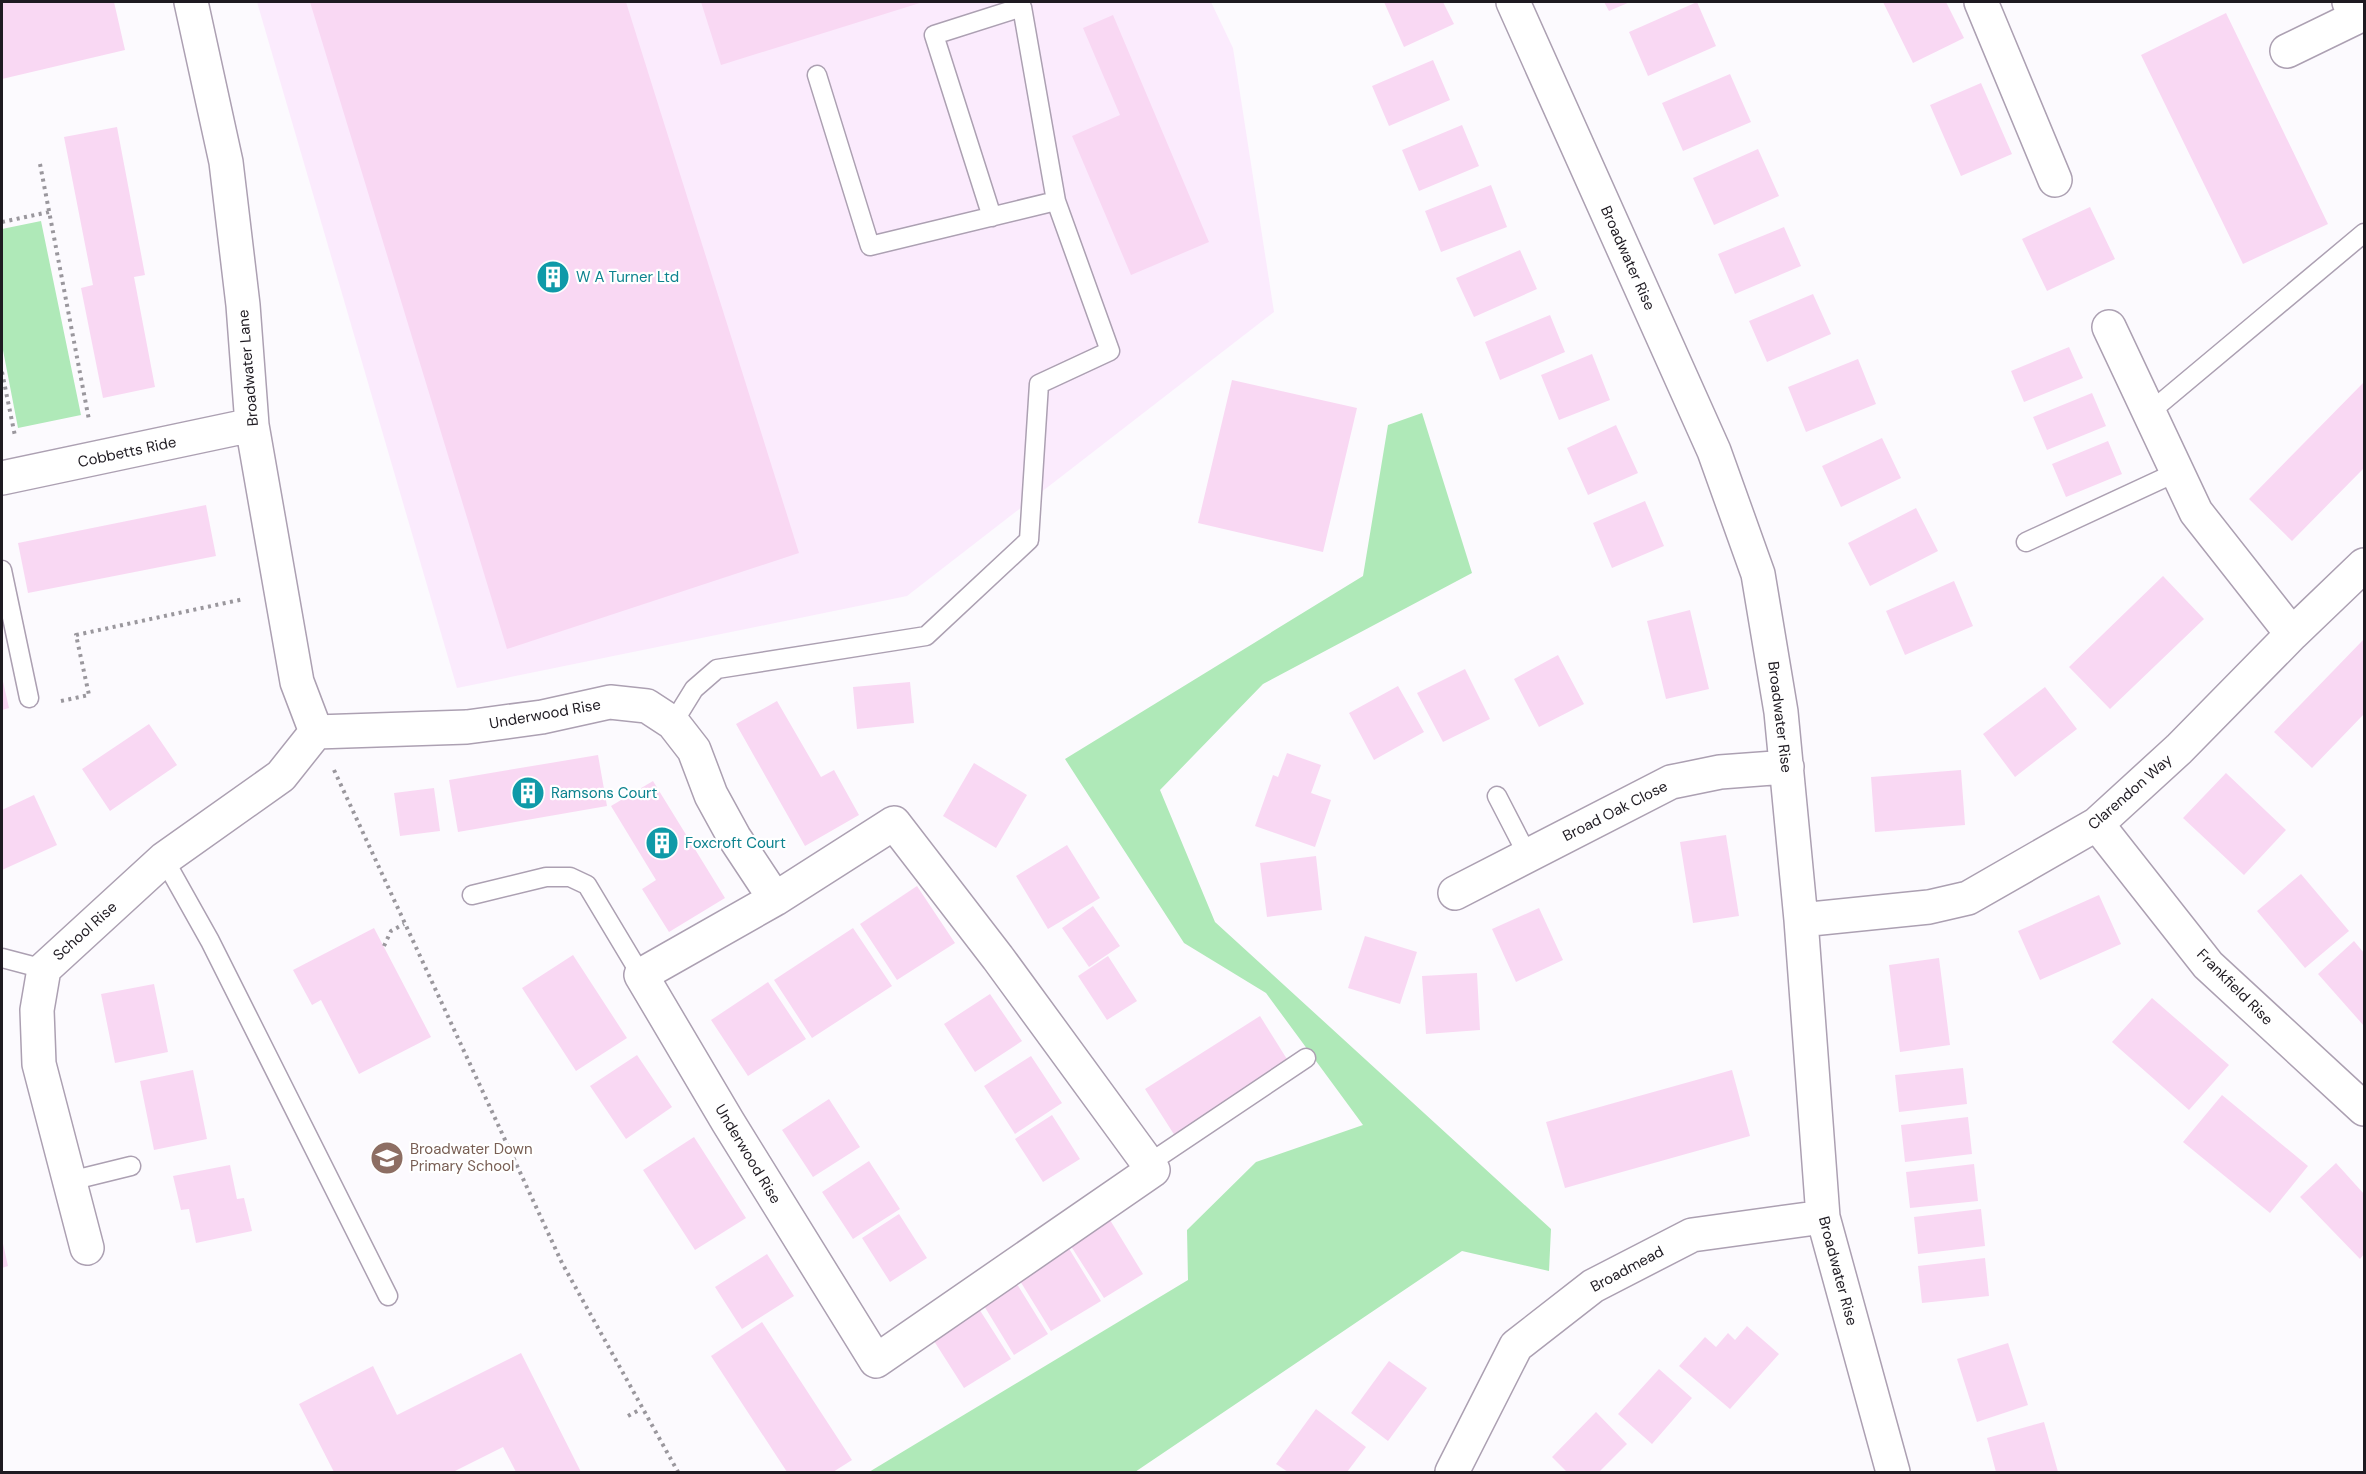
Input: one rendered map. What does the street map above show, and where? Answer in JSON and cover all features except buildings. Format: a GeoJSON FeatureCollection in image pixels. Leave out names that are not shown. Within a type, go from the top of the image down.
{"type":"FeatureCollection","features":[{"type":"Feature","properties":{"kind":"street","name":"Broadwater Lane"},"geometry":{"type":"LineString","coordinates":[[191,2],[226,162],[243,305],[252,425],[280,591],[297,682],[316,732]]}},
{"type":"Feature","properties":{"kind":"street","name":"Broadwater Rise"},"geometry":{"type":"LineString","coordinates":[[1513,2],[1714,451],[1758,574],[1781,712],[1787,767],[1823,1217],[1893,1473]]}},
{"type":"Feature","properties":{"kind":"street"},"geometry":{"type":"LineString","coordinates":[[1981,2],[2055,180]]}},
{"type":"Feature","properties":{"kind":"street"},"geometry":{"type":"LineString","coordinates":[[2287,51],[2355,18],[2349,2]]}},
{"type":"Feature","properties":{"kind":"street"},"geometry":{"type":"LineString","coordinates":[[2109,327],[2196,512],[2292,634]]}},
{"type":"Feature","properties":{"kind":"street","name":"Cobbetts Ride"},"geometry":{"type":"LineString","coordinates":[[12,476],[252,425]]}},
{"type":"Feature","properties":{"kind":"street","name":"Clarendon Way"},"geometry":{"type":"LineString","coordinates":[[1801,920],[1929,907],[1968,898],[2097,824],[2179,749],[2292,634],[2361,576]]}},
{"type":"Feature","properties":{"kind":"street","name":"Underwood Rise"},"geometry":{"type":"LineString","coordinates":[[316,732],[467,727],[542,717],[610,702],[647,706],[673,723],[694,750],[711,795],[775,899]]}},
{"type":"Feature","properties":{"kind":"street","name":"School Rise"},"geometry":{"type":"LineString","coordinates":[[87,1248],[39,1064],[37,1010],[44,969],[164,859],[280,776],[316,732]]}},
{"type":"Feature","properties":{"kind":"street","name":"Broad Oak Close"},"geometry":{"type":"LineString","coordinates":[[1455,893],[1671,782],[1720,772],[1787,767]]}},
{"type":"Feature","properties":{"kind":"street"},"geometry":{"type":"LineString","coordinates":[[641,975],[775,899],[894,823],[1148,1164]]}},
{"type":"Feature","properties":{"kind":"street","name":"Frankfield Rise"},"geometry":{"type":"LineString","coordinates":[[2097,824],[2208,965],[2364,1109]]}},
{"type":"Feature","properties":{"kind":"street","name":"Underwood Rise"},"geometry":{"type":"LineString","coordinates":[[641,975],[876,1361],[1153,1170],[1148,1164]]}},
{"type":"Feature","properties":{"kind":"street","name":"Broadmead"},"geometry":{"type":"LineString","coordinates":[[1452,1473],[1516,1346],[1593,1286],[1692,1235],[1823,1217]]}},
{"type":"Feature","properties":{"kind":"lane"},"geometry":{"type":"LineString","coordinates":[[673,723],[694,689],[717,669],[926,636],[1029,540],[1040,384],[1110,351],[1056,201],[1025,4],[934,35],[992,217]]}},
{"type":"Feature","properties":{"kind":"lane"},"geometry":{"type":"LineString","coordinates":[[817,75],[870,246],[1056,201]]}},
{"type":"Feature","properties":{"kind":"lane"},"geometry":{"type":"LineString","coordinates":[[2150,412],[2364,233]]}},
{"type":"Feature","properties":{"kind":"lane"},"geometry":{"type":"LineString","coordinates":[[2026,542],[2177,472]]}},
{"type":"Feature","properties":{"kind":"lane"},"geometry":{"type":"LineString","coordinates":[[2,570],[29,698]]}},
{"type":"Feature","properties":{"kind":"lane"},"geometry":{"type":"LineString","coordinates":[[1497,796],[1528,856]]}},
{"type":"Feature","properties":{"kind":"lane"},"geometry":{"type":"LineString","coordinates":[[164,859],[210,941],[388,1296]]}},
{"type":"Feature","properties":{"kind":"lane"},"geometry":{"type":"LineString","coordinates":[[472,895],[546,877],[570,877],[587,885],[641,975]]}},
{"type":"Feature","properties":{"kind":"lane"},"geometry":{"type":"LineString","coordinates":[[2,958],[44,969]]}},
{"type":"Feature","properties":{"kind":"lane"},"geometry":{"type":"LineString","coordinates":[[1148,1164],[1306,1058]]}},
{"type":"Feature","properties":{"kind":"lane"},"geometry":{"type":"LineString","coordinates":[[70,1181],[130,1166]]}},
{"type":"Feature","properties":{"kind":"path"},"geometry":{"type":"LineString","coordinates":[[40,164],[96,458]]}},
{"type":"Feature","properties":{"kind":"path"},"geometry":{"type":"LineString","coordinates":[[2,222],[49,212]]}},
{"type":"Feature","properties":{"kind":"path"},"geometry":{"type":"LineString","coordinates":[[2,372],[12,476]]}},
{"type":"Feature","properties":{"kind":"path"},"geometry":{"type":"LineString","coordinates":[[54,702],[89,695],[76,635],[280,591]]}},
{"type":"Feature","properties":{"kind":"path"},"geometry":{"type":"LineString","coordinates":[[316,732],[562,1263],[678,1473]]}},
{"type":"Feature","properties":{"kind":"path"},"geometry":{"type":"LineString","coordinates":[[384,946],[391,931],[404,924]]}},
{"type":"Feature","properties":{"kind":"path"},"geometry":{"type":"LineString","coordinates":[[628,1416],[641,1409]]}},
{"type":"Feature","properties":{"kind":"shaded area"},"geometry":{"type":"Polygon","coordinates":[[[257,2],[1211,2],[1233,48],[1274,312],[907,596],[457,688],[257,2]]]}},
{"type":"Feature","properties":{"kind":"green space"},"geometry":{"type":"Polygon","coordinates":[[[41,221],[81,415],[18,428],[2,345],[2,229],[41,221]]]}},
{"type":"Feature","properties":{"kind":"green space"},"geometry":{"type":"Polygon","coordinates":[[[1422,413],[1472,573],[1263,684],[1160,790],[1215,922],[1551,1229],[1549,1271],[1462,1251],[1135,1472],[869,1472],[1188,1280],[1187,1230],[1256,1162],[1363,1125],[1266,993],[1184,943],[1065,759],[1363,576],[1388,425],[1422,413]]]}},
{"type":"Feature","properties":{"kind":"place","name":"W A Turner Ltd"},"geometry":{"type":"Point","coordinates":[553,277]}},
{"type":"Feature","properties":{"kind":"place","name":"Ramsons Court"},"geometry":{"type":"Point","coordinates":[528,793]}},
{"type":"Feature","properties":{"kind":"place","name":"Foxcroft Court"},"geometry":{"type":"Point","coordinates":[662,843]}},
{"type":"Feature","properties":{"kind":"place","name":"Broadwater Down Primary School"},"geometry":{"type":"Point","coordinates":[387,1158]}}]}
